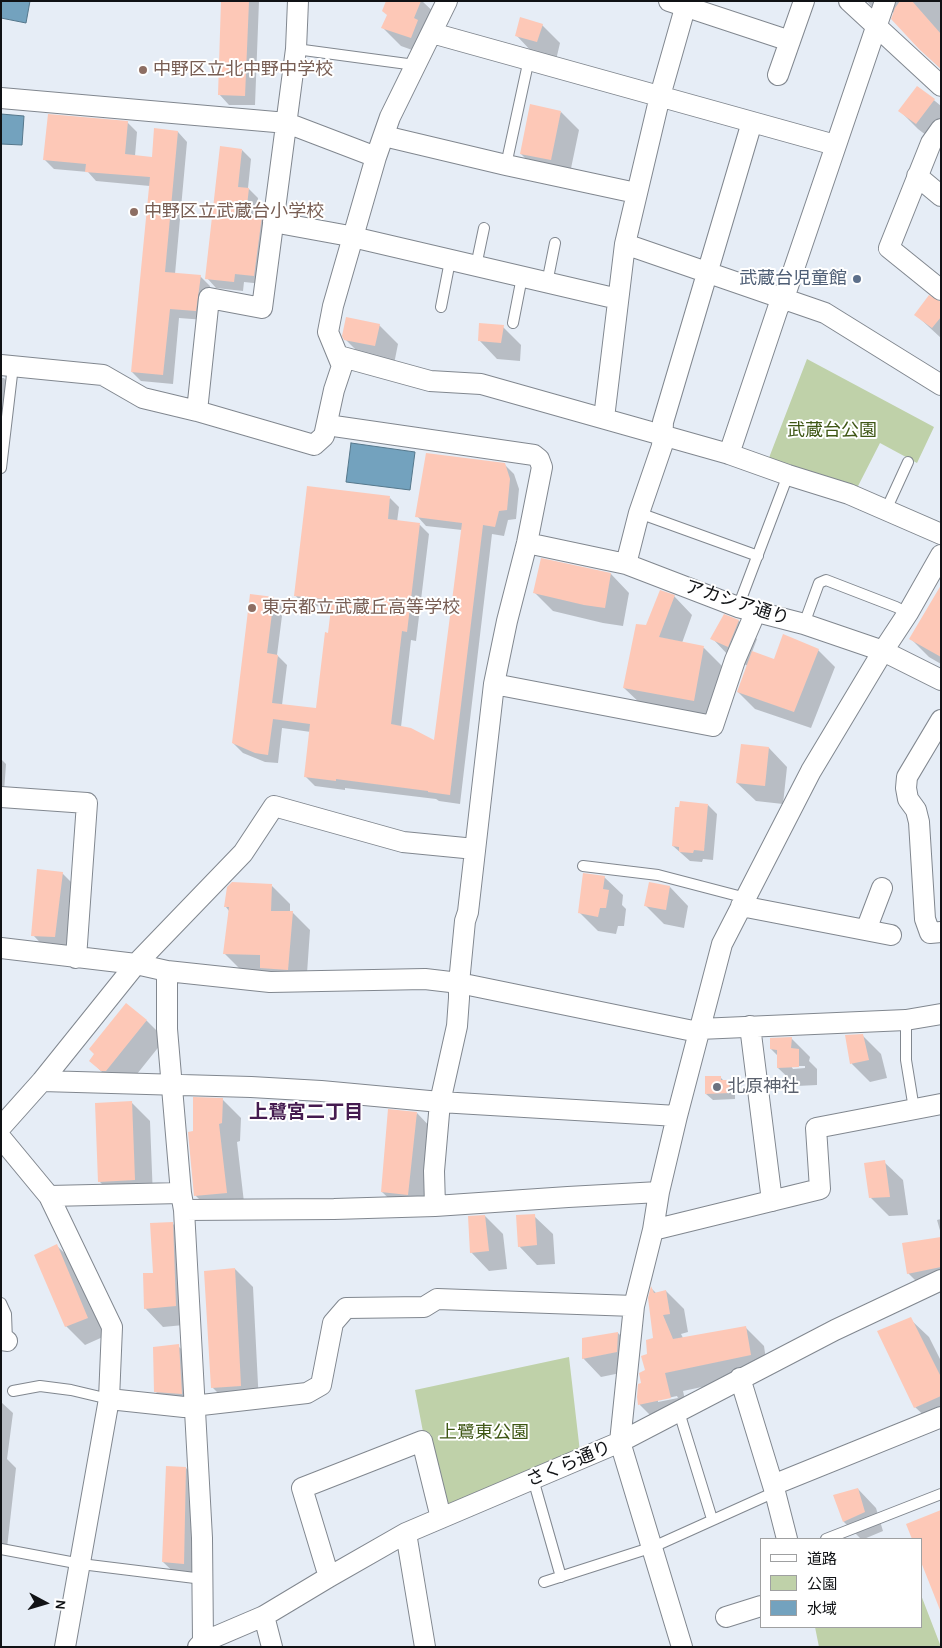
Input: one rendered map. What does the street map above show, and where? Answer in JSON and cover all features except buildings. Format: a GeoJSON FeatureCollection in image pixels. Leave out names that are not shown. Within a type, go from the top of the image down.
{"type":"FeatureCollection","features":[{"type":"Feature","properties":{"kind":"street"},"geometry":{"type":"LineString","coordinates":[[197,411],[209,298],[262,308],[296,49],[298,1]]}},
{"type":"Feature","properties":{"kind":"street"},"geometry":{"type":"LineString","coordinates":[[7,366],[103,375],[143,398],[197,411],[314,445],[324,436],[334,390],[342,366],[328,332],[333,306],[376,157],[390,117],[447,1]]}},
{"type":"Feature","properties":{"kind":"street"},"geometry":{"type":"LineString","coordinates":[[778,75],[804,1]]}},
{"type":"Feature","properties":{"kind":"street"},"geometry":{"type":"LineString","coordinates":[[848,1],[941,86]]}},
{"type":"Feature","properties":{"kind":"street"},"geometry":{"type":"LineString","coordinates":[[729,454],[885,1]]}},
{"type":"Feature","properties":{"kind":"street"},"geometry":{"type":"LineString","coordinates":[[604,418],[625,244],[681,3],[790,41]]}},
{"type":"Feature","properties":{"kind":"street"},"geometry":{"type":"LineString","coordinates":[[432,33],[835,145]]}},
{"type":"Feature","properties":{"kind":"street"},"geometry":{"type":"LineString","coordinates":[[1,98],[287,123],[376,157]]}},
{"type":"Feature","properties":{"kind":"street"},"geometry":{"type":"LineString","coordinates":[[626,564],[639,513],[662,446],[663,422],[752,122]]}},
{"type":"Feature","properties":{"kind":"street"},"geometry":{"type":"LineString","coordinates":[[941,129],[931,143],[889,248],[941,290]]}},
{"type":"Feature","properties":{"kind":"street"},"geometry":{"type":"LineString","coordinates":[[384,136],[636,193]]}},
{"type":"Feature","properties":{"kind":"street"},"geometry":{"type":"LineString","coordinates":[[917,176],[941,196]]}},
{"type":"Feature","properties":{"kind":"street"},"geometry":{"type":"LineString","coordinates":[[273,222],[353,237],[618,299]]}},
{"type":"Feature","properties":{"kind":"street"},"geometry":{"type":"LineString","coordinates":[[625,244],[708,271],[825,313],[941,385]]}},
{"type":"Feature","properties":{"kind":"street"},"geometry":{"type":"LineString","coordinates":[[338,356],[430,381],[481,384],[729,454],[788,476],[849,494],[941,534]]}},
{"type":"Feature","properties":{"kind":"street"},"geometry":{"type":"LineString","coordinates":[[327,425],[534,455],[539,459],[542,467],[527,543],[507,621],[494,684],[458,983],[460,998],[457,1026],[440,1102],[434,1171],[435,1206]]}},
{"type":"Feature","properties":{"kind":"street","name":"アカシア通り"},"geometry":{"type":"LineString","coordinates":[[527,543],[626,564],[747,609],[804,624],[883,651],[941,680]]}},
{"type":"Feature","properties":{"kind":"street"},"geometry":{"type":"LineString","coordinates":[[682,1647],[620,1442],[634,1306],[653,1230],[677,1116],[722,944],[811,771],[908,613],[941,555]]}},
{"type":"Feature","properties":{"kind":"street"},"geometry":{"type":"LineString","coordinates":[[494,684],[713,726],[735,660],[747,609]]}},
{"type":"Feature","properties":{"kind":"street"},"geometry":{"type":"LineString","coordinates":[[938,731],[907,777],[906,788],[908,798],[916,810],[919,822],[925,919],[930,933],[941,932]]}},
{"type":"Feature","properties":{"kind":"street"},"geometry":{"type":"LineString","coordinates":[[1,797],[87,803],[76,958]]}},
{"type":"Feature","properties":{"kind":"street"},"geometry":{"type":"LineString","coordinates":[[1,1126],[42,1081],[136,964],[243,853],[274,806],[402,842],[475,849]]}},
{"type":"Feature","properties":{"kind":"street"},"geometry":{"type":"LineString","coordinates":[[866,930],[882,888]]}},
{"type":"Feature","properties":{"kind":"street"},"geometry":{"type":"LineString","coordinates":[[744,902],[891,935]]}},
{"type":"Feature","properties":{"kind":"street"},"geometry":{"type":"LineString","coordinates":[[1,948],[136,964],[167,971],[270,982],[424,979],[458,983],[698,1030],[906,1020],[941,1014]]}},
{"type":"Feature","properties":{"kind":"street"},"geometry":{"type":"LineString","coordinates":[[167,971],[167,1029],[182,1202],[202,1538],[203,1579],[200,1644]]}},
{"type":"Feature","properties":{"kind":"street"},"geometry":{"type":"LineString","coordinates":[[750,1026],[772,1201]]}},
{"type":"Feature","properties":{"kind":"street"},"geometry":{"type":"LineString","coordinates":[[42,1081],[251,1086],[440,1102],[677,1116]]}},
{"type":"Feature","properties":{"kind":"street"},"geometry":{"type":"LineString","coordinates":[[653,1230],[820,1189],[816,1128],[941,1104]]}},
{"type":"Feature","properties":{"kind":"street"},"geometry":{"type":"LineString","coordinates":[[1,1138],[49,1196],[112,1328],[108,1399],[65,1647]]}},
{"type":"Feature","properties":{"kind":"street"},"geometry":{"type":"LineString","coordinates":[[49,1196],[334,1210],[435,1206],[660,1192]]}},
{"type":"Feature","properties":{"kind":"street","name":"さくら通り"},"geometry":{"type":"LineString","coordinates":[[200,1644],[264,1616],[406,1533],[620,1442],[835,1330],[941,1280]]}},
{"type":"Feature","properties":{"kind":"street"},"geometry":{"type":"LineString","coordinates":[[108,1399],[184,1407],[306,1394],[321,1385],[332,1323],[346,1308],[424,1307],[437,1299],[634,1306]]}},
{"type":"Feature","properties":{"kind":"street"},"geometry":{"type":"LineString","coordinates":[[740,1378],[774,1488],[787,1538]]}},
{"type":"Feature","properties":{"kind":"street"},"geometry":{"type":"LineString","coordinates":[[774,1488],[941,1417]]}},
{"type":"Feature","properties":{"kind":"street"},"geometry":{"type":"LineString","coordinates":[[329,1577],[302,1488],[422,1441],[441,1518]]}},
{"type":"Feature","properties":{"kind":"street"},"geometry":{"type":"LineString","coordinates":[[406,1533],[423,1646]]}},
{"type":"Feature","properties":{"kind":"street"},"geometry":{"type":"LineString","coordinates":[[726,1618],[760,1606]]}},
{"type":"Feature","properties":{"kind":"street"},"geometry":{"type":"LineString","coordinates":[[264,1616],[272,1647]]}},
{"type":"Feature","properties":{"kind":"lane"},"geometry":{"type":"LineString","coordinates":[[296,49],[415,65]]}},
{"type":"Feature","properties":{"kind":"lane"},"geometry":{"type":"LineString","coordinates":[[506,165],[529,59]]}},
{"type":"Feature","properties":{"kind":"lane"},"geometry":{"type":"LineString","coordinates":[[476,266],[484,228]]}},
{"type":"Feature","properties":{"kind":"lane"},"geometry":{"type":"LineString","coordinates":[[547,282],[555,243]]}},
{"type":"Feature","properties":{"kind":"lane"},"geometry":{"type":"LineString","coordinates":[[441,307],[450,260]]}},
{"type":"Feature","properties":{"kind":"lane"},"geometry":{"type":"LineString","coordinates":[[513,323],[522,277]]}},
{"type":"Feature","properties":{"kind":"lane"},"geometry":{"type":"LineString","coordinates":[[1,468],[7,366]]}},
{"type":"Feature","properties":{"kind":"lane"},"geometry":{"type":"LineString","coordinates":[[886,510],[908,462]]}},
{"type":"Feature","properties":{"kind":"lane"},"geometry":{"type":"LineString","coordinates":[[747,609],[758,556],[788,476]]}},
{"type":"Feature","properties":{"kind":"lane"},"geometry":{"type":"LineString","coordinates":[[639,513],[758,556]]}},
{"type":"Feature","properties":{"kind":"lane"},"geometry":{"type":"LineString","coordinates":[[804,624],[819,583],[826,580],[908,613]]}},
{"type":"Feature","properties":{"kind":"lane"},"geometry":{"type":"LineString","coordinates":[[583,866],[658,875],[744,902]]}},
{"type":"Feature","properties":{"kind":"lane"},"geometry":{"type":"LineString","coordinates":[[906,1020],[906,1060],[914,1109]]}},
{"type":"Feature","properties":{"kind":"lane"},"geometry":{"type":"LineString","coordinates":[[1,1303],[6,1314],[4,1340]]}},
{"type":"Feature","properties":{"kind":"lane"},"geometry":{"type":"LineString","coordinates":[[14,1391],[40,1386],[71,1390],[108,1399]]}},
{"type":"Feature","properties":{"kind":"lane"},"geometry":{"type":"LineString","coordinates":[[679,1412],[712,1519]]}},
{"type":"Feature","properties":{"kind":"lane"},"geometry":{"type":"LineString","coordinates":[[533,1479],[562,1577]]}},
{"type":"Feature","properties":{"kind":"lane"},"geometry":{"type":"LineString","coordinates":[[544,1582],[652,1547],[774,1488]]}},
{"type":"Feature","properties":{"kind":"lane"},"geometry":{"type":"LineString","coordinates":[[829,1538],[941,1494]]}},
{"type":"Feature","properties":{"kind":"lane"},"geometry":{"type":"LineString","coordinates":[[1,1549],[80,1564],[203,1579]]}},
{"type":"Feature","properties":{"kind":"green space","name":"武蔵台公園"},"geometry":{"type":"Polygon","coordinates":[[[807,359],[934,427],[917,463],[880,443],[856,490],[767,463],[807,359]]]}},
{"type":"Feature","properties":{"kind":"green space","name":"上鷺東公園"},"geometry":{"type":"Polygon","coordinates":[[[569,1357],[580,1452],[444,1512],[424,1437],[415,1390],[569,1357]]]}},
{"type":"Feature","properties":{"kind":"green space"},"geometry":{"type":"Polygon","coordinates":[[[922,1598],[941,1647],[819,1647],[815,1628],[922,1628],[922,1598]]]}},
{"type":"Feature","properties":{"kind":"water"},"geometry":{"type":"Polygon","coordinates":[[[1,1],[30,1],[26,23],[1,18],[1,1]]]}},
{"type":"Feature","properties":{"kind":"water"},"geometry":{"type":"Polygon","coordinates":[[[1,114],[24,116],[22,145],[1,144],[1,114]]]}},
{"type":"Feature","properties":{"kind":"water"},"geometry":{"type":"Polygon","coordinates":[[[351,443],[415,452],[410,490],[346,482],[351,443]]]}},
{"type":"Feature","properties":{"kind":"place","name":"中野区立北中野中学校"},"geometry":{"type":"Point","coordinates":[143,70]}},
{"type":"Feature","properties":{"kind":"place","name":"中野区立武蔵台小学校"},"geometry":{"type":"Point","coordinates":[134,212]}},
{"type":"Feature","properties":{"kind":"place","name":"武蔵台児童館"},"geometry":{"type":"Point","coordinates":[857,279]}},
{"type":"Feature","properties":{"kind":"place","name":"東京都立武蔵丘高等学校"},"geometry":{"type":"Point","coordinates":[252,608]}},
{"type":"Feature","properties":{"kind":"place","name":"北原神社"},"geometry":{"type":"Point","coordinates":[717,1087]}},
{"type":"Feature","properties":{"kind":"district","name":"上鷺宮二丁目"},"geometry":{"type":"Point","coordinates":[306,1113]}}]}
